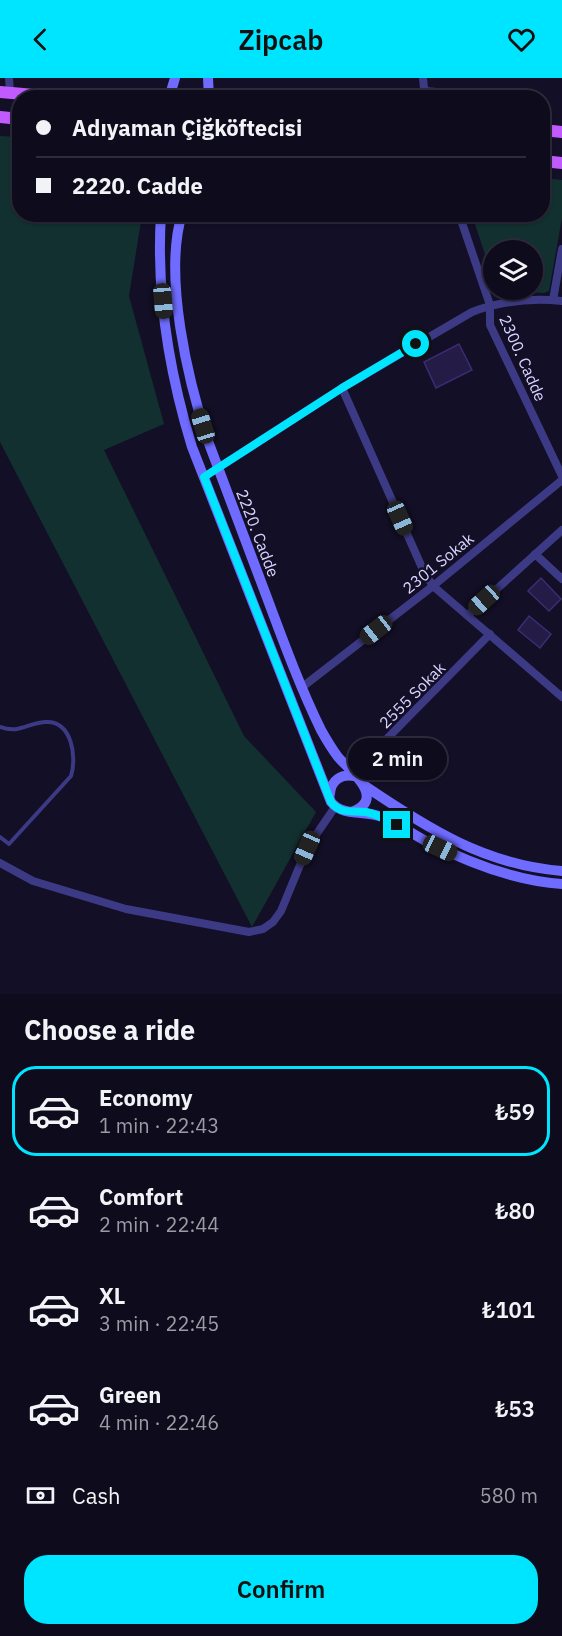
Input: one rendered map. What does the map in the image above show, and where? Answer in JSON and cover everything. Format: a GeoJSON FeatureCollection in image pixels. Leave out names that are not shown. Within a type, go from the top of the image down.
{"type":"FeatureCollection","features":[{"type":"Feature","properties":{"kind":"street"},"geometry":{"type":"LineString","coordinates":[[5,92],[9,78]]}},
{"type":"Feature","properties":{"kind":"street","name":"2220. Cadde"},"geometry":{"type":"LineString","coordinates":[[161,222],[160,269],[170,356],[183,416],[204,477],[335,807]]}},
{"type":"Feature","properties":{"kind":"street","name":"2220. Cadde"},"geometry":{"type":"LineString","coordinates":[[180,222],[176,246],[176,282],[198,411],[302,688],[327,739],[336,754],[365,786],[429,828],[455,842],[512,863],[562,871]]}},
{"type":"Feature","properties":{"kind":"street","name":"2300. Cadde"},"geometry":{"type":"LineString","coordinates":[[462,222],[490,305],[490,326],[562,478]]}},
{"type":"Feature","properties":{"kind":"street"},"geometry":{"type":"LineString","coordinates":[[553,300],[562,249]]}},
{"type":"Feature","properties":{"kind":"street"},"geometry":{"type":"LineString","coordinates":[[204,477],[342,388],[472,312],[490,305],[510,302],[562,301]]}},
{"type":"Feature","properties":{"kind":"street"},"geometry":{"type":"LineString","coordinates":[[342,388],[424,572],[433,586],[562,697]]}},
{"type":"Feature","properties":{"kind":"street","name":"2301 Sokak"},"geometry":{"type":"LineString","coordinates":[[302,688],[433,586],[562,478]]}},
{"type":"Feature","properties":{"kind":"street"},"geometry":{"type":"LineString","coordinates":[[468,615],[562,530]]}},
{"type":"Feature","properties":{"kind":"street"},"geometry":{"type":"LineString","coordinates":[[535,554],[562,579]]}},
{"type":"Feature","properties":{"kind":"street","name":"2555 Sokak"},"geometry":{"type":"LineString","coordinates":[[354,776],[363,763],[490,634]]}},
{"type":"Feature","properties":{"kind":"street"},"geometry":{"type":"LineString","coordinates":[[330,796],[332,783],[336,779],[342,776],[354,776]]}},
{"type":"Feature","properties":{"kind":"street"},"geometry":{"type":"LineString","coordinates":[[346,812],[357,810],[362,806],[367,795],[365,786]]}},
{"type":"Feature","properties":{"kind":"street"},"geometry":{"type":"LineString","coordinates":[[0,863],[33,881],[126,909],[249,932],[263,929],[273,922],[281,911],[307,848],[335,807],[346,812],[366,812],[383,817],[454,855],[510,874],[562,884]]}},
{"type":"Feature","properties":{"kind":"lane"},"geometry":{"type":"LineString","coordinates":[[0,727],[8,730],[21,729],[46,722],[60,726],[70,738],[74,752],[71,776],[9,844],[0,837]]}},
{"type":"Feature","properties":{"kind":"green space"},"geometry":{"type":"Polygon","coordinates":[[[0,136],[12,137],[12,222],[141,222],[129,296],[164,424],[104,450],[244,736],[316,812],[252,927],[0,442],[0,136]]]}},
{"type":"Feature","properties":{"kind":"green space"},"geometry":{"type":"Polygon","coordinates":[[[550,179],[562,180],[562,218],[549,291],[544,293],[543,240],[483,240],[483,249],[474,222],[550,222],[550,179]]]}},
{"type":"Feature","properties":{"kind":"building"},"geometry":{"type":"Polygon","coordinates":[[[459,344],[472,370],[436,388],[424,362],[459,344]]]}},
{"type":"Feature","properties":{"kind":"building"},"geometry":{"type":"Polygon","coordinates":[[[541,578],[561,599],[549,611],[528,591],[541,578]]]}},
{"type":"Feature","properties":{"kind":"building"},"geometry":{"type":"Polygon","coordinates":[[[529,616],[551,634],[540,648],[518,630],[529,616]]]}},
{"type":"Feature","properties":{"kind":"route"},"geometry":{"type":"LineString","coordinates":[[397,825],[383,817],[366,812],[340,810],[331,802],[326,783],[312,755],[204,477],[342,388],[416,344]]}}]}
